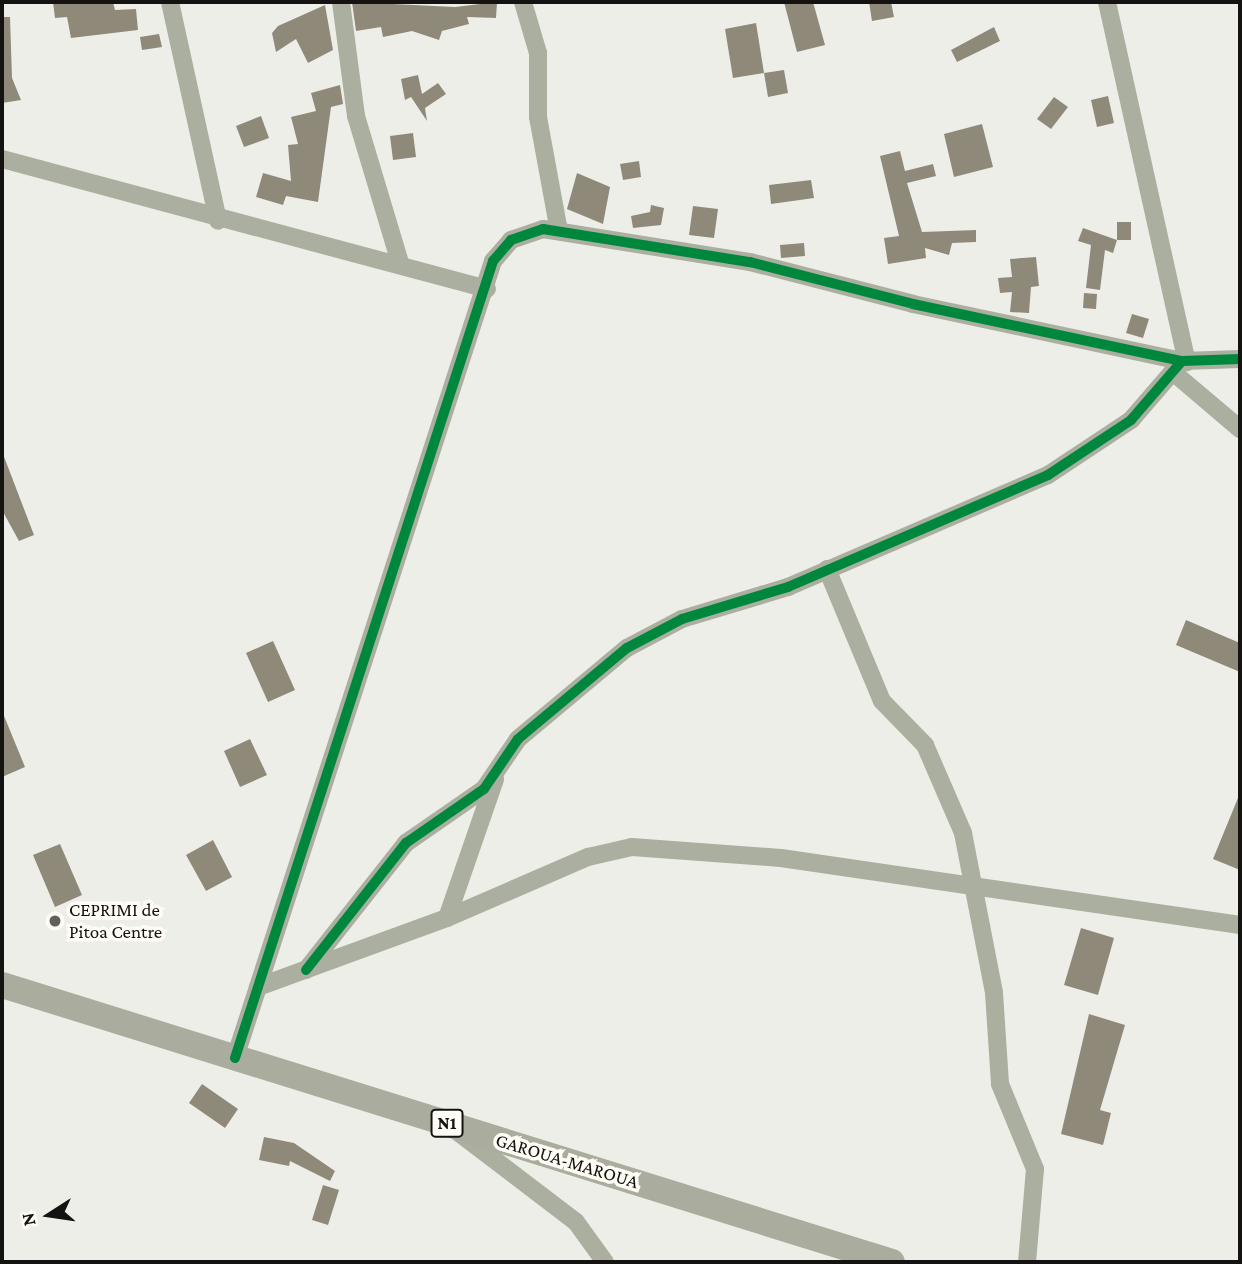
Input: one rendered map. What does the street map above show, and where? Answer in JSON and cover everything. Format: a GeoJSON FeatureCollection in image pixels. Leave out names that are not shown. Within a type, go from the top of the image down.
{"type":"FeatureCollection","features":[{"type":"Feature","properties":{"kind":"highway","name":"GAROUA-MAROUA"},"geometry":{"type":"LineString","coordinates":[[2,985],[892,1262]]}},
{"type":"Feature","properties":{"kind":"street"},"geometry":{"type":"LineString","coordinates":[[170,2],[218,221]]}},
{"type":"Feature","properties":{"kind":"street"},"geometry":{"type":"LineString","coordinates":[[341,2],[356,116],[400,263]]}},
{"type":"Feature","properties":{"kind":"street"},"geometry":{"type":"LineString","coordinates":[[523,2],[538,53],[538,117],[553,172],[559,231]]}},
{"type":"Feature","properties":{"kind":"street"},"geometry":{"type":"LineString","coordinates":[[1107,2],[1181,365],[1240,429]]}},
{"type":"Feature","properties":{"kind":"street"},"geometry":{"type":"LineString","coordinates":[[2,159],[218,221],[400,263],[488,289]]}},
{"type":"Feature","properties":{"kind":"street"},"geometry":{"type":"LineString","coordinates":[[235,1058],[488,289],[493,261],[511,240],[559,231],[750,262],[913,304],[1181,365],[1240,359]]}},
{"type":"Feature","properties":{"kind":"street"},"geometry":{"type":"LineString","coordinates":[[447,918],[495,779],[518,739],[627,648],[682,619],[827,569],[1048,475],[1131,420],[1181,365]]}},
{"type":"Feature","properties":{"kind":"street"},"geometry":{"type":"LineString","coordinates":[[827,569],[882,701],[925,745],[943,774],[963,833],[971,887],[994,993],[1000,1084],[1035,1169],[1027,1262]]}},
{"type":"Feature","properties":{"kind":"street"},"geometry":{"type":"LineString","coordinates":[[306,970],[406,844],[495,779]]}},
{"type":"Feature","properties":{"kind":"street"},"geometry":{"type":"LineString","coordinates":[[258,987],[447,918],[588,858],[632,847],[781,858],[1240,925]]}},
{"type":"Feature","properties":{"kind":"street"},"geometry":{"type":"LineString","coordinates":[[449,1124],[576,1222],[604,1262]]}},
{"type":"Feature","properties":{"kind":"building"},"geometry":{"type":"Polygon","coordinates":[[[53,2],[113,2],[115,10],[136,9],[138,30],[71,38],[67,17],[55,18],[53,2]]]}},
{"type":"Feature","properties":{"kind":"building"},"geometry":{"type":"Polygon","coordinates":[[[352,2],[455,7],[497,2],[496,18],[467,17],[469,24],[442,31],[439,40],[412,31],[383,37],[381,27],[356,31],[352,2]]]}},
{"type":"Feature","properties":{"kind":"building"},"geometry":{"type":"Polygon","coordinates":[[[784,2],[813,2],[825,45],[797,52],[784,2]]]}},
{"type":"Feature","properties":{"kind":"building"},"geometry":{"type":"Polygon","coordinates":[[[869,2],[891,2],[894,17],[872,21],[869,2]]]}},
{"type":"Feature","properties":{"kind":"building"},"geometry":{"type":"Polygon","coordinates":[[[325,5],[333,50],[308,63],[296,39],[276,52],[272,33],[278,26],[325,5]]]}},
{"type":"Feature","properties":{"kind":"building"},"geometry":{"type":"Polygon","coordinates":[[[2,17],[10,17],[12,78],[21,100],[2,103],[2,17]]]}},
{"type":"Feature","properties":{"kind":"building"},"geometry":{"type":"Polygon","coordinates":[[[756,23],[764,73],[733,78],[725,29],[756,23]]]}},
{"type":"Feature","properties":{"kind":"building"},"geometry":{"type":"Polygon","coordinates":[[[994,27],[1000,41],[957,62],[951,50],[994,27]]]}},
{"type":"Feature","properties":{"kind":"building"},"geometry":{"type":"Polygon","coordinates":[[[159,34],[162,47],[142,50],[140,37],[159,34]]]}},
{"type":"Feature","properties":{"kind":"building"},"geometry":{"type":"Polygon","coordinates":[[[784,70],[788,93],[768,97],[764,73],[784,70]]]}},
{"type":"Feature","properties":{"kind":"building"},"geometry":{"type":"Polygon","coordinates":[[[418,75],[422,94],[438,83],[446,94],[425,108],[427,121],[411,97],[405,100],[401,79],[418,75]]]}},
{"type":"Feature","properties":{"kind":"building"},"geometry":{"type":"Polygon","coordinates":[[[340,85],[343,104],[331,107],[318,202],[286,196],[283,205],[256,197],[263,173],[291,181],[288,145],[298,144],[291,117],[316,111],[311,93],[340,85]]]}},
{"type":"Feature","properties":{"kind":"building"},"geometry":{"type":"Polygon","coordinates":[[[1108,96],[1114,123],[1097,127],[1091,100],[1108,96]]]}},
{"type":"Feature","properties":{"kind":"building"},"geometry":{"type":"Polygon","coordinates":[[[1054,97],[1068,107],[1051,129],[1037,119],[1054,97]]]}},
{"type":"Feature","properties":{"kind":"building"},"geometry":{"type":"Polygon","coordinates":[[[261,116],[269,138],[244,147],[236,126],[261,116]]]}},
{"type":"Feature","properties":{"kind":"building"},"geometry":{"type":"Polygon","coordinates":[[[982,124],[993,167],[954,177],[944,134],[982,124]]]}},
{"type":"Feature","properties":{"kind":"building"},"geometry":{"type":"Polygon","coordinates":[[[413,133],[416,157],[393,160],[390,136],[413,133]]]}},
{"type":"Feature","properties":{"kind":"building"},"geometry":{"type":"Polygon","coordinates":[[[900,151],[905,171],[933,164],[936,176],[907,183],[922,232],[976,230],[976,242],[952,243],[949,255],[925,248],[926,258],[888,264],[884,238],[899,236],[880,156],[900,151]]]}},
{"type":"Feature","properties":{"kind":"building"},"geometry":{"type":"Polygon","coordinates":[[[639,161],[641,177],[623,180],[620,164],[639,161]]]}},
{"type":"Feature","properties":{"kind":"building"},"geometry":{"type":"Polygon","coordinates":[[[577,173],[610,187],[603,224],[567,209],[577,173]]]}},
{"type":"Feature","properties":{"kind":"building"},"geometry":{"type":"Polygon","coordinates":[[[811,180],[814,198],[771,204],[769,185],[811,180]]]}},
{"type":"Feature","properties":{"kind":"building"},"geometry":{"type":"Polygon","coordinates":[[[651,205],[664,208],[661,225],[633,228],[631,216],[650,212],[651,205]]]}},
{"type":"Feature","properties":{"kind":"building"},"geometry":{"type":"Polygon","coordinates":[[[693,206],[718,209],[714,238],[689,235],[693,206]]]}},
{"type":"Feature","properties":{"kind":"building"},"geometry":{"type":"Polygon","coordinates":[[[1117,222],[1131,222],[1131,240],[1117,240],[1117,222]]]}},
{"type":"Feature","properties":{"kind":"building"},"geometry":{"type":"Polygon","coordinates":[[[1083,228],[1117,240],[1113,253],[1105,250],[1100,290],[1086,288],[1091,245],[1078,241],[1083,228]]]}},
{"type":"Feature","properties":{"kind":"building"},"geometry":{"type":"Polygon","coordinates":[[[804,243],[805,256],[781,258],[780,245],[804,243]]]}},
{"type":"Feature","properties":{"kind":"building"},"geometry":{"type":"Polygon","coordinates":[[[1036,257],[1039,286],[1031,287],[1029,313],[1010,312],[1012,292],[1000,293],[998,278],[1012,277],[1010,259],[1036,257]]]}},
{"type":"Feature","properties":{"kind":"building"},"geometry":{"type":"Polygon","coordinates":[[[1084,293],[1097,294],[1096,309],[1083,308],[1084,293]]]}},
{"type":"Feature","properties":{"kind":"building"},"geometry":{"type":"Polygon","coordinates":[[[1132,314],[1149,319],[1143,338],[1126,333],[1132,314]]]}},
{"type":"Feature","properties":{"kind":"building"},"geometry":{"type":"Polygon","coordinates":[[[3,454],[34,535],[19,541],[2,510],[3,454]]]}},
{"type":"Feature","properties":{"kind":"building"},"geometry":{"type":"Polygon","coordinates":[[[1186,620],[1240,643],[1240,672],[1176,645],[1186,620]]]}},
{"type":"Feature","properties":{"kind":"building"},"geometry":{"type":"Polygon","coordinates":[[[273,641],[295,690],[268,702],[246,653],[273,641]]]}},
{"type":"Feature","properties":{"kind":"building"},"geometry":{"type":"Polygon","coordinates":[[[2,711],[25,767],[2,777],[2,711]]]}},
{"type":"Feature","properties":{"kind":"building"},"geometry":{"type":"Polygon","coordinates":[[[250,739],[267,775],[240,787],[224,751],[250,739]]]}},
{"type":"Feature","properties":{"kind":"building"},"geometry":{"type":"Polygon","coordinates":[[[1240,793],[1240,870],[1213,859],[1240,793]]]}},
{"type":"Feature","properties":{"kind":"building"},"geometry":{"type":"Polygon","coordinates":[[[213,840],[232,877],[206,891],[186,855],[213,840]]]}},
{"type":"Feature","properties":{"kind":"building"},"geometry":{"type":"Polygon","coordinates":[[[60,844],[82,895],[55,907],[33,855],[60,844]]]}},
{"type":"Feature","properties":{"kind":"building"},"geometry":{"type":"Polygon","coordinates":[[[1081,928],[1114,938],[1098,995],[1064,985],[1081,928]]]}},
{"type":"Feature","properties":{"kind":"building"},"geometry":{"type":"Polygon","coordinates":[[[1089,1014],[1125,1025],[1100,1110],[1111,1113],[1103,1145],[1061,1134],[1089,1014]]]}},
{"type":"Feature","properties":{"kind":"building"},"geometry":{"type":"Polygon","coordinates":[[[202,1084],[238,1109],[225,1128],[189,1103],[202,1084]]]}},
{"type":"Feature","properties":{"kind":"building"},"geometry":{"type":"Polygon","coordinates":[[[264,1137],[294,1143],[335,1171],[330,1181],[290,1161],[289,1166],[259,1160],[264,1137]]]}},
{"type":"Feature","properties":{"kind":"building"},"geometry":{"type":"Polygon","coordinates":[[[323,1185],[339,1190],[328,1225],[312,1220],[323,1185]]]}},
{"type":"Feature","properties":{"kind":"cycle path"},"geometry":{"type":"LineString","coordinates":[[235,1058],[493,261],[511,240],[543,229],[750,262],[913,304],[1182,361],[1240,359]]}},
{"type":"Feature","properties":{"kind":"cycle path"},"geometry":{"type":"LineString","coordinates":[[306,970],[406,843],[484,789],[518,739],[627,648],[682,619],[788,587],[1048,475],[1131,420],[1182,361]]}},
{"type":"Feature","properties":{"kind":"place","name":"CEPRIMI de Pitoa Centre"},"geometry":{"type":"Point","coordinates":[55,921]}}]}
